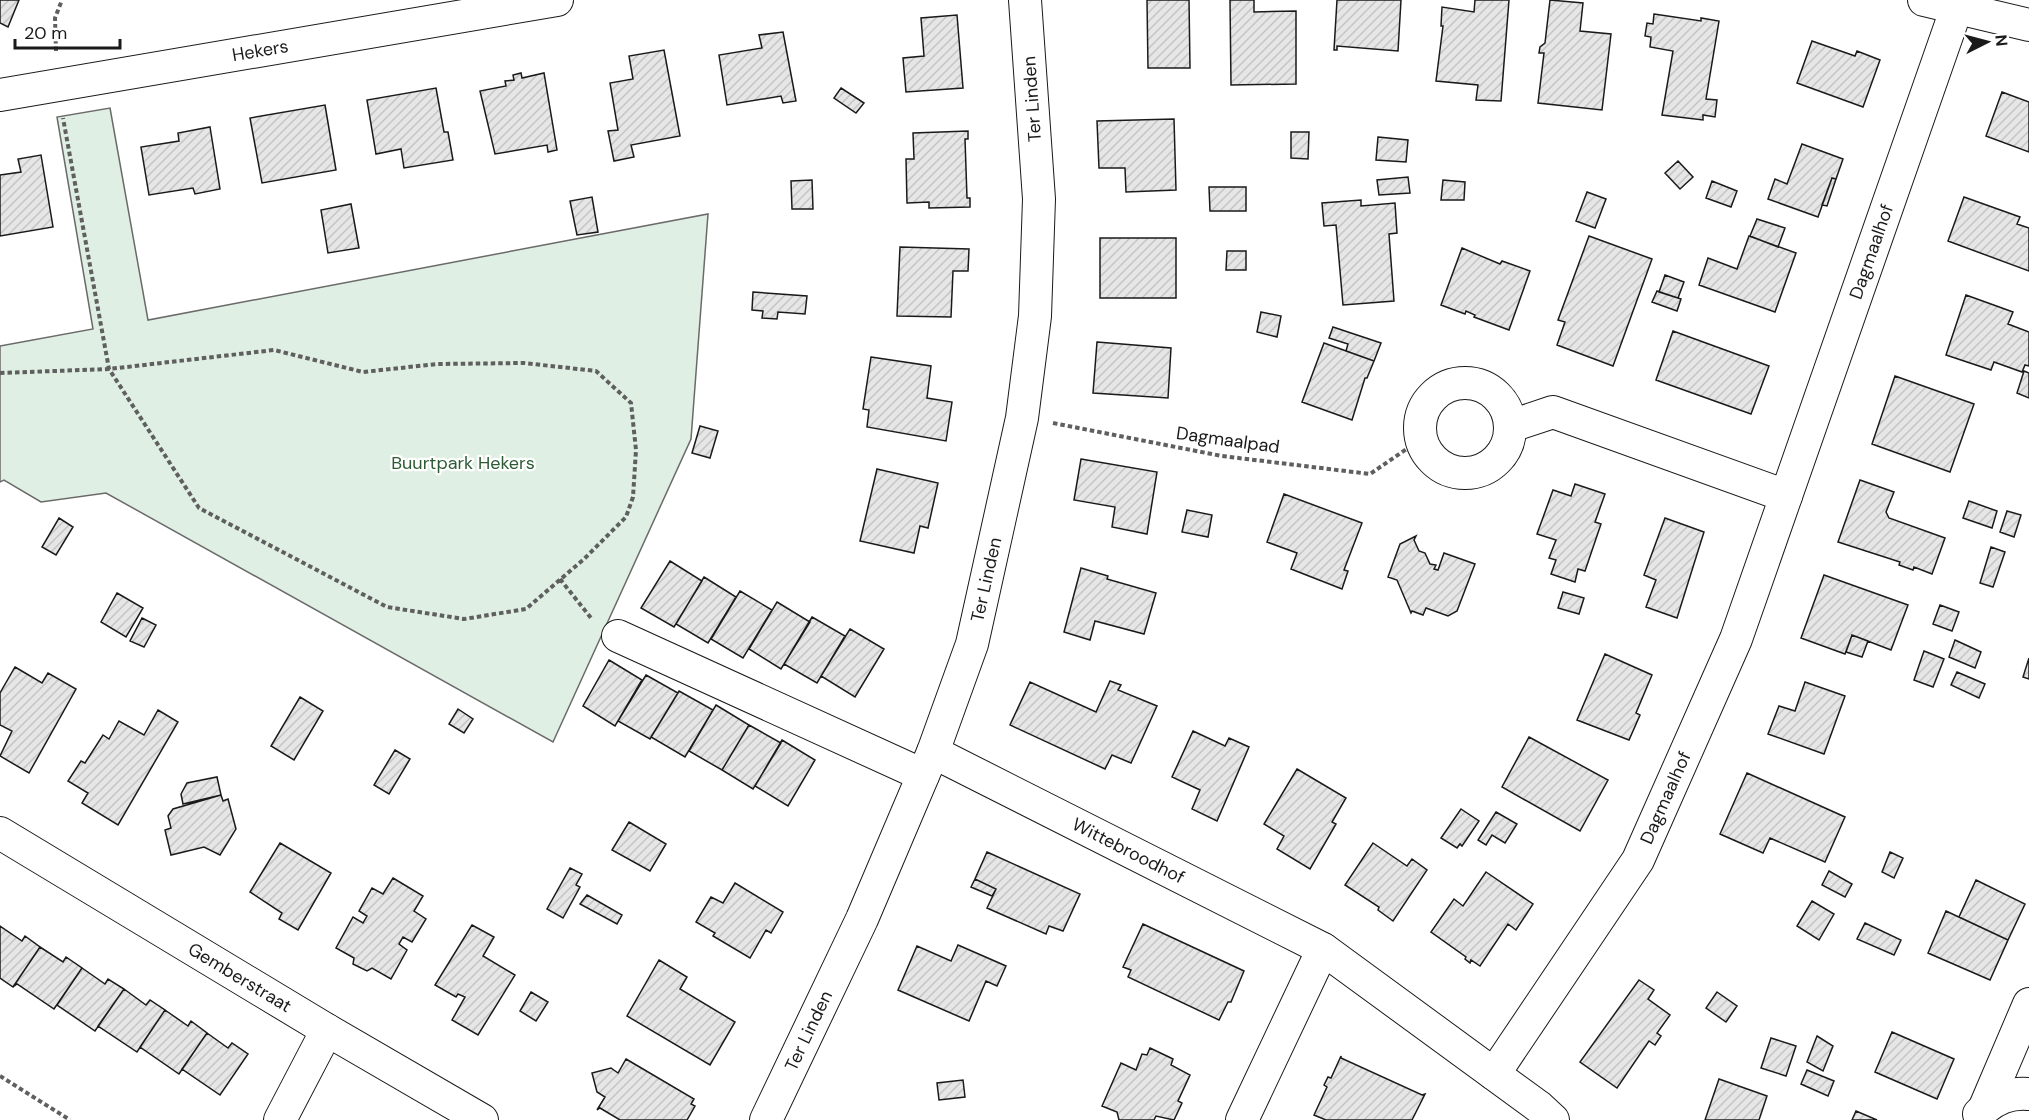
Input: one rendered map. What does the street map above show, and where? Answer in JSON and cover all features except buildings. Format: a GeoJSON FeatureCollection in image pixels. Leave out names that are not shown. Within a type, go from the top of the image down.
{"type":"FeatureCollection","features":[{"type":"Feature","properties":{"kind":"street","name":"Hekers"},"geometry":{"type":"LineString","coordinates":[[0,95],[483,6],[557,0]]}},
{"type":"Feature","properties":{"kind":"street","name":"Ter Linden"},"geometry":{"type":"LineString","coordinates":[[766,1120],[862,919],[928,764],[972,644],[1022,418],[1035,316],[1038,199],[1025,0]]}},
{"type":"Feature","properties":{"kind":"street"},"geometry":{"type":"LineString","coordinates":[[1924,0],[2029,25]]}},
{"type":"Feature","properties":{"kind":"street","name":"Dagmaalhof"},"geometry":{"type":"LineString","coordinates":[[1494,1074],[1638,860],[1736,639],[1957,7]]}},
{"type":"Feature","properties":{"kind":"street"},"geometry":{"type":"LineString","coordinates":[[1459,382],[1484,386],[1503,402],[1511,426],[1505,452],[1485,470],[1458,474],[1434,462],[1421,439],[1422,414],[1436,393],[1459,382]]}},
{"type":"Feature","properties":{"kind":"street"},"geometry":{"type":"LineString","coordinates":[[1511,426],[1553,412],[1786,496]]}},
{"type":"Feature","properties":{"kind":"street","name":"Wittebroodhof"},"geometry":{"type":"LineString","coordinates":[[618,636],[928,764],[1323,949],[1553,1120]]}},
{"type":"Feature","properties":{"kind":"street","name":"Gemberstraat"},"geometry":{"type":"LineString","coordinates":[[0,833],[327,1030],[482,1120]]}},
{"type":"Feature","properties":{"kind":"street"},"geometry":{"type":"LineString","coordinates":[[1242,1120],[1323,949]]}},
{"type":"Feature","properties":{"kind":"street"},"geometry":{"type":"LineString","coordinates":[[1979,1113],[2029,1004]]}},
{"type":"Feature","properties":{"kind":"street"},"geometry":{"type":"LineString","coordinates":[[280,1120],[327,1030]]}},
{"type":"Feature","properties":{"kind":"street"},"geometry":{"type":"LineString","coordinates":[[1979,1113],[2009,1095],[2029,1094]]}},
{"type":"Feature","properties":{"kind":"path"},"geometry":{"type":"LineString","coordinates":[[0,373],[109,369],[274,350],[363,372],[437,364],[524,363],[596,371],[631,403],[636,450],[633,497],[626,517],[526,609],[464,619],[387,607],[200,508],[109,369],[57,85],[55,18],[62,0]]}},
{"type":"Feature","properties":{"kind":"path","name":"Dagmaalpad"},"geometry":{"type":"LineString","coordinates":[[1022,418],[1222,456],[1370,474],[1421,439]]}},
{"type":"Feature","properties":{"kind":"path"},"geometry":{"type":"LineString","coordinates":[[560,579],[587,615],[618,636]]}},
{"type":"Feature","properties":{"kind":"path"},"geometry":{"type":"LineString","coordinates":[[0,1076],[70,1120]]}},
{"type":"Feature","properties":{"kind":"green space","name":"Buurtpark Hekers"},"geometry":{"type":"Polygon","coordinates":[[[110,108],[148,320],[708,214],[691,439],[553,742],[106,493],[41,502],[4,480],[0,482],[0,346],[93,329],[57,117],[110,108]]]}}]}
